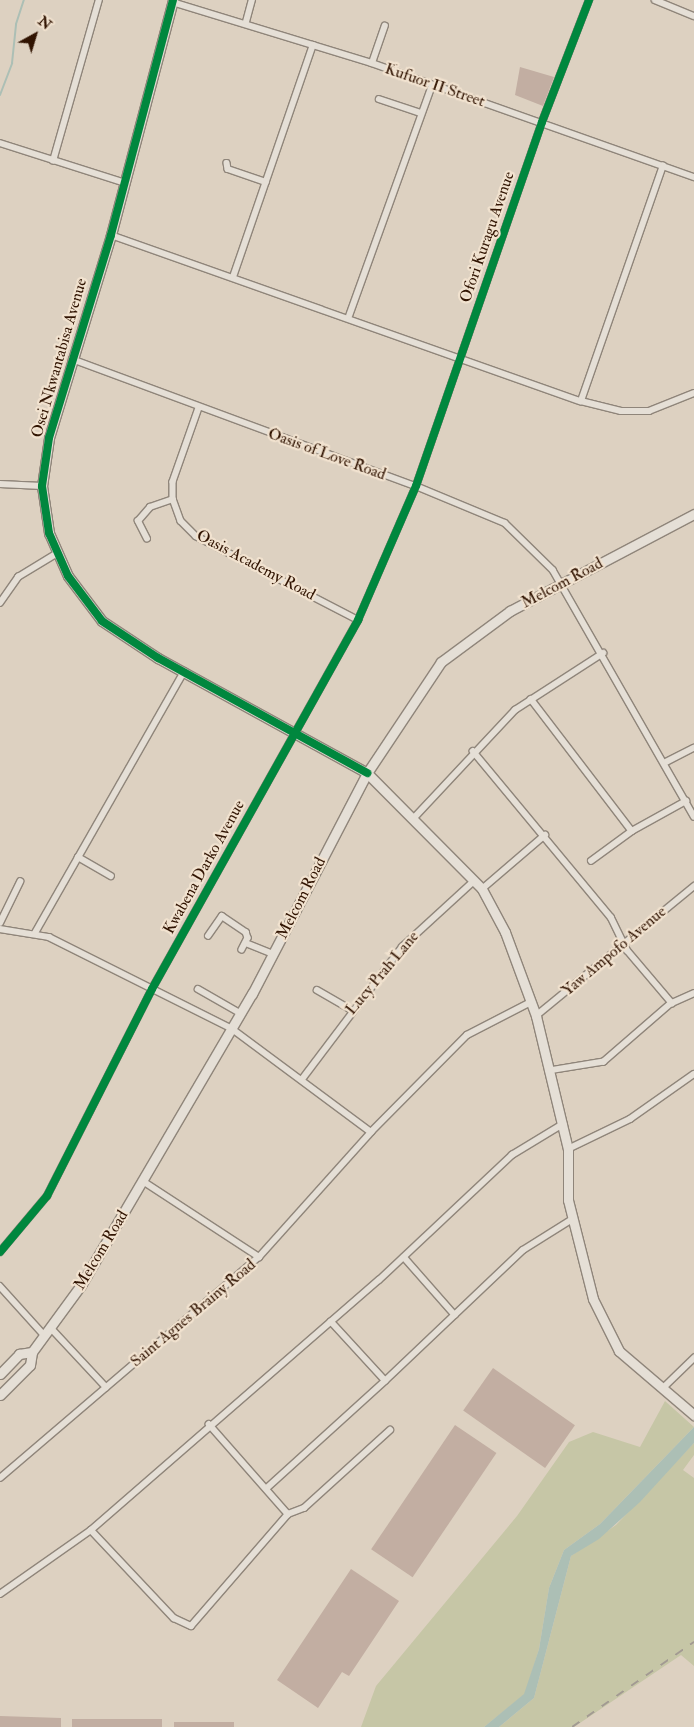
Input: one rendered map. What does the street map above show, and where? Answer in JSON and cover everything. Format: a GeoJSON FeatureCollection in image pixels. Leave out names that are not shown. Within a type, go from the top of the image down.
{"type":"FeatureCollection","features":[{"type":"Feature","properties":{"kind":"main road","name":"Osei Nkwantabisa Avenue"},"geometry":{"type":"LineString","coordinates":[[173,1],[111,235],[49,438],[42,486],[56,554],[81,597],[102,621],[184,672],[296,731],[367,773],[414,818],[482,889],[505,932],[536,1016],[568,1149],[572,1220],[602,1321],[619,1350],[694,1415]]}},
{"type":"Feature","properties":{"kind":"main road","name":"Melcom Road"},"geometry":{"type":"LineString","coordinates":[[0,1374],[19,1354],[32,1352],[51,1328],[143,1182],[273,954],[367,773],[441,662],[486,625],[560,582],[694,514]]}},
{"type":"Feature","properties":{"kind":"main road"},"geometry":{"type":"LineString","coordinates":[[0,1395],[30,1365],[32,1352]]}},
{"type":"Feature","properties":{"kind":"street"},"geometry":{"type":"LineString","coordinates":[[53,161],[99,0]]}},
{"type":"Feature","properties":{"kind":"street"},"geometry":{"type":"LineString","coordinates":[[246,22],[252,0]]}},
{"type":"Feature","properties":{"kind":"street","name":"Ofori Kuragu Avenue"},"geometry":{"type":"LineString","coordinates":[[416,486],[542,122],[589,0]]}},
{"type":"Feature","properties":{"kind":"street"},"geometry":{"type":"LineString","coordinates":[[655,0],[694,16]]}},
{"type":"Feature","properties":{"kind":"street","name":"Kufuor II Street"},"geometry":{"type":"LineString","coordinates":[[173,1],[246,22],[313,46],[372,64],[542,122],[694,177]]}},
{"type":"Feature","properties":{"kind":"street"},"geometry":{"type":"LineString","coordinates":[[372,64],[385,26]]}},
{"type":"Feature","properties":{"kind":"street"},"geometry":{"type":"LineString","coordinates":[[233,277],[313,46]]}},
{"type":"Feature","properties":{"kind":"street"},"geometry":{"type":"LineString","coordinates":[[349,316],[432,85]]}},
{"type":"Feature","properties":{"kind":"street"},"geometry":{"type":"LineString","coordinates":[[379,99],[421,113]]}},
{"type":"Feature","properties":{"kind":"street"},"geometry":{"type":"LineString","coordinates":[[0,143],[125,183]]}},
{"type":"Feature","properties":{"kind":"street"},"geometry":{"type":"LineString","coordinates":[[227,163],[228,169],[266,182]]}},
{"type":"Feature","properties":{"kind":"street"},"geometry":{"type":"LineString","coordinates":[[581,401],[663,166]]}},
{"type":"Feature","properties":{"kind":"street"},"geometry":{"type":"LineString","coordinates":[[111,235],[349,316],[460,359],[581,401],[620,412],[649,411],[694,393]]}},
{"type":"Feature","properties":{"kind":"street","name":"Oasis of Love Road"},"geometry":{"type":"LineString","coordinates":[[72,359],[199,408],[416,486],[505,523],[541,556],[560,582],[666,762],[694,816]]}},
{"type":"Feature","properties":{"kind":"street","name":"Oasis Academy Road"},"geometry":{"type":"LineString","coordinates":[[199,408],[174,482],[173,499],[181,521],[196,536],[358,620]]}},
{"type":"Feature","properties":{"kind":"street"},"geometry":{"type":"LineString","coordinates":[[0,484],[42,486]]}},
{"type":"Feature","properties":{"kind":"street","name":"Kwabena Darko Avenue"},"geometry":{"type":"LineString","coordinates":[[0,1252],[47,1196],[152,989],[358,620],[416,486]]}},
{"type":"Feature","properties":{"kind":"street"},"geometry":{"type":"LineString","coordinates":[[147,539],[137,526],[139,519],[150,507],[173,499]]}},
{"type":"Feature","properties":{"kind":"street"},"geometry":{"type":"LineString","coordinates":[[0,603],[18,577],[56,554]]}},
{"type":"Feature","properties":{"kind":"street"},"geometry":{"type":"LineString","coordinates":[[414,818],[473,751],[531,699],[602,653]]}},
{"type":"Feature","properties":{"kind":"street"},"geometry":{"type":"LineString","coordinates":[[36,933],[184,672]]}},
{"type":"Feature","properties":{"kind":"street"},"geometry":{"type":"LineString","coordinates":[[531,699],[632,831]]}},
{"type":"Feature","properties":{"kind":"street"},"geometry":{"type":"LineString","coordinates":[[666,762],[694,748]]}},
{"type":"Feature","properties":{"kind":"street"},"geometry":{"type":"LineString","coordinates":[[473,751],[611,917],[624,943],[672,1003]]}},
{"type":"Feature","properties":{"kind":"street"},"geometry":{"type":"LineString","coordinates":[[590,861],[632,831],[686,801]]}},
{"type":"Feature","properties":{"kind":"street"},"geometry":{"type":"LineString","coordinates":[[482,889],[544,835]]}},
{"type":"Feature","properties":{"kind":"street"},"geometry":{"type":"LineString","coordinates":[[78,857],[111,876]]}},
{"type":"Feature","properties":{"kind":"street","name":"Lucy Prah Lane"},"geometry":{"type":"LineString","coordinates":[[303,1078],[351,1010],[422,926],[474,880]]}},
{"type":"Feature","properties":{"kind":"street"},"geometry":{"type":"LineString","coordinates":[[0,923],[20,882]]}},
{"type":"Feature","properties":{"kind":"street","name":"Yaw Ampofo Avenue"},"geometry":{"type":"LineString","coordinates":[[536,1016],[694,886]]}},
{"type":"Feature","properties":{"kind":"street"},"geometry":{"type":"LineString","coordinates":[[208,936],[222,916],[246,932],[246,942],[242,950]]}},
{"type":"Feature","properties":{"kind":"street"},"geometry":{"type":"LineString","coordinates":[[0,929],[36,933],[231,1028],[303,1078],[371,1132]]}},
{"type":"Feature","properties":{"kind":"street"},"geometry":{"type":"LineString","coordinates":[[246,942],[273,954]]}},
{"type":"Feature","properties":{"kind":"street"},"geometry":{"type":"LineString","coordinates":[[198,989],[240,1013]]}},
{"type":"Feature","properties":{"kind":"street"},"geometry":{"type":"LineString","coordinates":[[317,990],[351,1010]]}},
{"type":"Feature","properties":{"kind":"street"},"geometry":{"type":"LineString","coordinates":[[549,1071],[604,1062],[672,1003],[694,993]]}},
{"type":"Feature","properties":{"kind":"street","name":"Saint Agnes Brainy Road"},"geometry":{"type":"LineString","coordinates":[[0,1478],[259,1257],[371,1132],[467,1035],[531,1002]]}},
{"type":"Feature","properties":{"kind":"street"},"geometry":{"type":"LineString","coordinates":[[568,1149],[630,1119],[694,1074]]}},
{"type":"Feature","properties":{"kind":"street"},"geometry":{"type":"LineString","coordinates":[[0,1594],[91,1530],[209,1424],[331,1322],[404,1257],[512,1155],[563,1124]]}},
{"type":"Feature","properties":{"kind":"street"},"geometry":{"type":"LineString","coordinates":[[143,1182],[259,1257]]}},
{"type":"Feature","properties":{"kind":"street"},"geometry":{"type":"LineString","coordinates":[[268,1486],[385,1381],[523,1250],[572,1220]]}},
{"type":"Feature","properties":{"kind":"street"},"geometry":{"type":"LineString","coordinates":[[404,1257],[455,1316]]}},
{"type":"Feature","properties":{"kind":"street"},"geometry":{"type":"LineString","coordinates":[[0,1286],[45,1336]]}},
{"type":"Feature","properties":{"kind":"street"},"geometry":{"type":"LineString","coordinates":[[331,1322],[385,1381]]}},
{"type":"Feature","properties":{"kind":"street"},"geometry":{"type":"LineString","coordinates":[[51,1328],[106,1387]]}},
{"type":"Feature","properties":{"kind":"street"},"geometry":{"type":"LineString","coordinates":[[662,1389],[694,1358]]}},
{"type":"Feature","properties":{"kind":"street"},"geometry":{"type":"LineString","coordinates":[[209,1424],[268,1486],[288,1514]]}},
{"type":"Feature","properties":{"kind":"street"},"geometry":{"type":"LineString","coordinates":[[91,1530],[174,1618],[191,1626],[288,1514],[304,1508],[390,1430]]}},
{"type":"Feature","properties":{"kind":"green space"},"geometry":{"type":"Polygon","coordinates":[[[665,1401],[694,1427],[600,1524],[564,1550],[549,1588],[539,1649],[525,1694],[484,1727],[361,1727],[376,1686],[517,1516],[569,1442],[593,1432],[640,1447],[665,1401]]]}},
{"type":"Feature","properties":{"kind":"green space"},"geometry":{"type":"Polygon","coordinates":[[[694,1443],[694,1455],[683,1470],[694,1478],[694,1666],[681,1655],[574,1727],[499,1727],[534,1698],[571,1556],[616,1525],[694,1443]]]}},
{"type":"Feature","properties":{"kind":"shaded area"},"geometry":{"type":"Polygon","coordinates":[[[694,1427],[694,1443],[640,1502],[599,1539],[571,1556],[534,1698],[499,1727],[484,1727],[524,1694],[539,1649],[549,1588],[564,1550],[600,1524],[694,1427]]]}},
{"type":"Feature","properties":{"kind":"building"},"geometry":{"type":"Polygon","coordinates":[[[520,67],[554,77],[543,106],[515,95],[520,67]]]}},
{"type":"Feature","properties":{"kind":"building"},"geometry":{"type":"Polygon","coordinates":[[[493,1368],[575,1425],[545,1468],[463,1411],[493,1368]]]}},
{"type":"Feature","properties":{"kind":"building"},"geometry":{"type":"Polygon","coordinates":[[[455,1425],[496,1453],[413,1577],[371,1549],[455,1425]]]}},
{"type":"Feature","properties":{"kind":"building"},"geometry":{"type":"Polygon","coordinates":[[[351,1569],[399,1601],[349,1676],[342,1672],[318,1708],[277,1680],[351,1569]]]}},
{"type":"Feature","properties":{"kind":"building"},"geometry":{"type":"Polygon","coordinates":[[[0,1716],[61,1718],[61,1727],[0,1727],[0,1716]]]}},
{"type":"Feature","properties":{"kind":"building"},"geometry":{"type":"Polygon","coordinates":[[[72,1719],[162,1719],[162,1727],[72,1727],[72,1719]]]}},
{"type":"Feature","properties":{"kind":"building"},"geometry":{"type":"Polygon","coordinates":[[[174,1722],[234,1722],[234,1727],[174,1727],[174,1722]]]}},
{"type":"Feature","properties":{"kind":"waterway"},"geometry":{"type":"LineString","coordinates":[[0,95],[12,63],[16,24],[24,0]]}},
{"type":"Feature","properties":{"kind":"railway"},"geometry":{"type":"LineString","coordinates":[[572,1727],[694,1642]]}},
{"type":"Feature","properties":{"kind":"cycle path"},"geometry":{"type":"LineString","coordinates":[[173,0],[111,235],[49,438],[42,486],[49,533],[68,576],[102,621],[158,658],[367,773]]}},
{"type":"Feature","properties":{"kind":"cycle path"},"geometry":{"type":"LineString","coordinates":[[0,1252],[47,1196],[152,989],[358,620],[416,486],[542,122],[589,0]]}}]}
